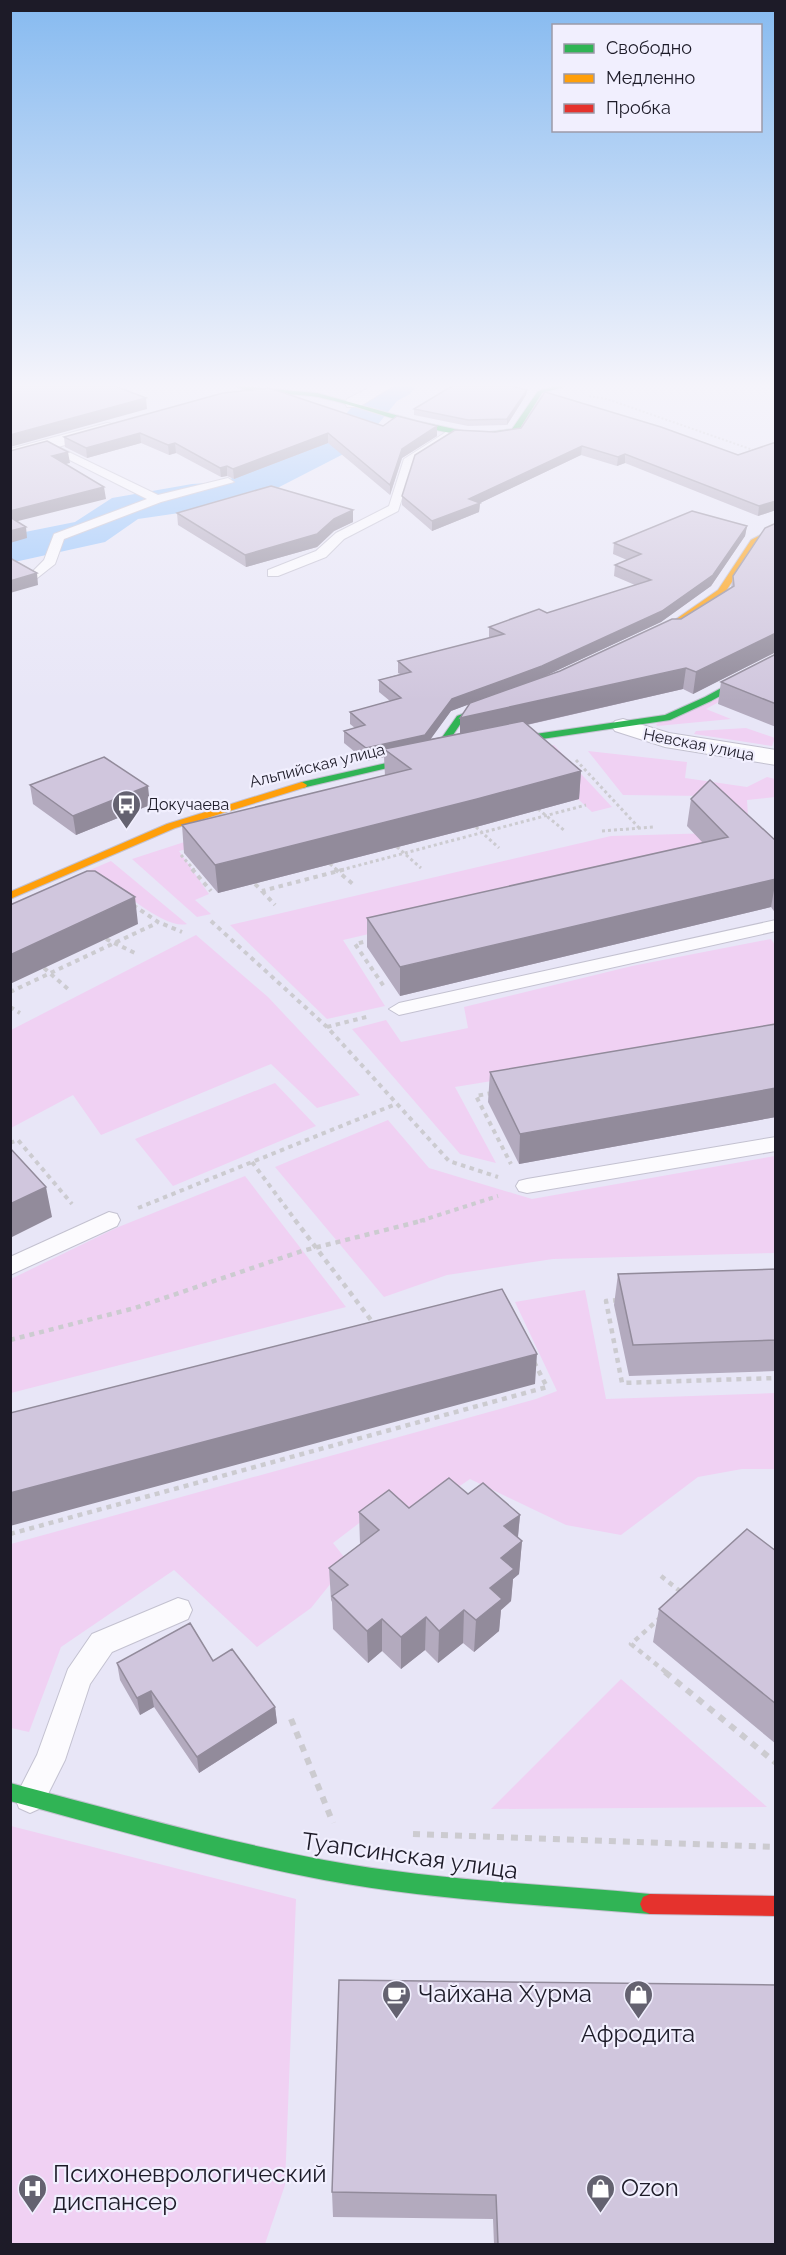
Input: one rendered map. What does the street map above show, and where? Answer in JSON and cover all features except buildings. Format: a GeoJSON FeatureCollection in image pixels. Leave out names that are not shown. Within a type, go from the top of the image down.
{"type":"FeatureCollection","features":[{"type":"Feature","properties":{"kind":"street"},"geometry":{"type":"LineString","coordinates":[[645,640],[670,628],[721,592],[754,542],[776,529]]}},
{"type":"Feature","properties":{"kind":"street"},"geometry":{"type":"LineString","coordinates":[[479,746],[554,733],[623,726],[667,718],[776,661]]}},
{"type":"Feature","properties":{"kind":"street"},"geometry":{"type":"LineString","coordinates":[[435,754],[459,718],[520,696]]}},
{"type":"Feature","properties":{"kind":"street","name":"Невская улица"},"geometry":{"type":"LineString","coordinates":[[623,726],[665,740],[776,758]]}},
{"type":"Feature","properties":{"kind":"street","name":"Альпийская улица"},"geometry":{"type":"LineString","coordinates":[[10,896],[111,852],[224,807],[356,770],[457,750]]}},
{"type":"Feature","properties":{"kind":"street","name":"Туапсинская улица"},"geometry":{"type":"LineString","coordinates":[[20,1795],[194,1841],[324,1870],[407,1883],[641,1904],[776,1906]]}},
{"type":"Feature","properties":{"kind":"lane"},"geometry":{"type":"LineString","coordinates":[[141,491],[157,499]]}},
{"type":"Feature","properties":{"kind":"lane"},"geometry":{"type":"LineString","coordinates":[[36,575],[50,561],[58,537],[157,499],[189,491]]}},
{"type":"Feature","properties":{"kind":"lane"},"geometry":{"type":"LineString","coordinates":[[273,573],[321,554],[340,536],[394,508],[399,491]]}},
{"type":"Feature","properties":{"kind":"lane"},"geometry":{"type":"LineString","coordinates":[[645,640],[673,635],[725,602]]}},
{"type":"Feature","properties":{"kind":"lane"},"geometry":{"type":"LineString","coordinates":[[399,1009],[776,925]]}},
{"type":"Feature","properties":{"kind":"lane"},"geometry":{"type":"LineString","coordinates":[[521,1179],[776,1144]]}},
{"type":"Feature","properties":{"kind":"lane"},"geometry":{"type":"LineString","coordinates":[[10,1267],[109,1220]]}},
{"type":"Feature","properties":{"kind":"lane"},"geometry":{"type":"LineString","coordinates":[[20,1795],[50,1760],[78,1678],[102,1643],[178,1610]]}},
{"type":"Feature","properties":{"kind":"path"},"geometry":{"type":"LineString","coordinates":[[572,756],[641,830]]}},
{"type":"Feature","properties":{"kind":"path"},"geometry":{"type":"LineString","coordinates":[[262,891],[586,805]]}},
{"type":"Feature","properties":{"kind":"path"},"geometry":{"type":"LineString","coordinates":[[538,810],[565,831]]}},
{"type":"Feature","properties":{"kind":"path"},"geometry":{"type":"LineString","coordinates":[[476,827],[499,848]]}},
{"type":"Feature","properties":{"kind":"path"},"geometry":{"type":"LineString","coordinates":[[602,831],[641,830],[654,827]]}},
{"type":"Feature","properties":{"kind":"path"},"geometry":{"type":"LineString","coordinates":[[397,847],[422,868]]}},
{"type":"Feature","properties":{"kind":"path"},"geometry":{"type":"LineString","coordinates":[[191,850],[180,853],[211,891]]}},
{"type":"Feature","properties":{"kind":"path"},"geometry":{"type":"LineString","coordinates":[[330,864],[354,885]]}},
{"type":"Feature","properties":{"kind":"path"},"geometry":{"type":"LineString","coordinates":[[255,884],[275,905]]}},
{"type":"Feature","properties":{"kind":"path"},"geometry":{"type":"LineString","coordinates":[[129,903],[158,922],[182,932]]}},
{"type":"Feature","properties":{"kind":"path"},"geometry":{"type":"LineString","coordinates":[[211,921],[327,1026],[449,1161],[521,1179]]}},
{"type":"Feature","properties":{"kind":"path"},"geometry":{"type":"LineString","coordinates":[[10,992],[158,922]]}},
{"type":"Feature","properties":{"kind":"path"},"geometry":{"type":"LineString","coordinates":[[106,939],[137,954]]}},
{"type":"Feature","properties":{"kind":"path"},"geometry":{"type":"LineString","coordinates":[[379,939],[356,944],[388,992]]}},
{"type":"Feature","properties":{"kind":"path"},"geometry":{"type":"LineString","coordinates":[[44,968],[68,989]]}},
{"type":"Feature","properties":{"kind":"path"},"geometry":{"type":"LineString","coordinates":[[10,1007],[20,1013]]}},
{"type":"Feature","properties":{"kind":"path"},"geometry":{"type":"LineString","coordinates":[[327,1026],[399,1009]]}},
{"type":"Feature","properties":{"kind":"path"},"geometry":{"type":"LineString","coordinates":[[499,1092],[476,1096],[521,1179]]}},
{"type":"Feature","properties":{"kind":"path"},"geometry":{"type":"LineString","coordinates":[[109,1220],[396,1104]]}},
{"type":"Feature","properties":{"kind":"path"},"geometry":{"type":"LineString","coordinates":[[10,1143],[18,1140],[79,1213]]}},
{"type":"Feature","properties":{"kind":"path"},"geometry":{"type":"LineString","coordinates":[[252,1162],[371,1320]]}},
{"type":"Feature","properties":{"kind":"path"},"geometry":{"type":"LineString","coordinates":[[10,1340],[135,1308],[302,1251],[411,1224],[521,1179]]}},
{"type":"Feature","properties":{"kind":"path"},"geometry":{"type":"LineString","coordinates":[[627,1299],[606,1302],[622,1383],[776,1378]]}},
{"type":"Feature","properties":{"kind":"path"},"geometry":{"type":"LineString","coordinates":[[10,1534],[547,1387],[531,1356]]}},
{"type":"Feature","properties":{"kind":"path"},"geometry":{"type":"LineString","coordinates":[[661,1576],[685,1595],[678,1602]]}},
{"type":"Feature","properties":{"kind":"path"},"geometry":{"type":"LineString","coordinates":[[670,1609],[631,1644],[776,1763]]}},
{"type":"Feature","properties":{"kind":"path"},"geometry":{"type":"LineString","coordinates":[[291,1719],[333,1823]]}},
{"type":"Feature","properties":{"kind":"path"},"geometry":{"type":"LineString","coordinates":[[409,1834],[776,1847]]}},
{"type":"Feature","properties":{"kind":"shaded area"},"geometry":{"type":"Polygon","coordinates":[[[775,671],[706,709],[731,719],[657,726],[656,724],[775,671]]]}},
{"type":"Feature","properties":{"kind":"shaded area"},"geometry":{"type":"Polygon","coordinates":[[[746,728],[775,738],[772,746],[694,734],[696,731],[746,728]]]}},
{"type":"Feature","properties":{"kind":"shaded area"},"geometry":{"type":"Polygon","coordinates":[[[554,745],[612,807],[592,812],[540,764],[541,758],[179,851],[209,894],[195,900],[211,914],[197,917],[132,859],[298,805],[554,745]]]}},
{"type":"Feature","properties":{"kind":"shaded area"},"geometry":{"type":"Polygon","coordinates":[[[588,751],[687,762],[685,778],[747,787],[767,777],[775,779],[775,797],[747,800],[748,817],[704,796],[623,795],[588,751]]]}},
{"type":"Feature","properties":{"kind":"shaded area"},"geometry":{"type":"Polygon","coordinates":[[[714,833],[748,846],[343,940],[385,1006],[327,1019],[230,925],[611,836],[714,833]]]}},
{"type":"Feature","properties":{"kind":"shaded area"},"geometry":{"type":"Polygon","coordinates":[[[111,861],[187,924],[167,921],[155,915],[101,876],[11,918],[10,904],[111,861]]]}},
{"type":"Feature","properties":{"kind":"shaded area"},"geometry":{"type":"Polygon","coordinates":[[[196,935],[268,997],[360,1095],[317,1108],[271,1064],[101,1135],[73,1095],[11,1128],[11,1030],[196,935]]]}},
{"type":"Feature","properties":{"kind":"shaded area"},"geometry":{"type":"Polygon","coordinates":[[[771,939],[775,945],[775,1034],[455,1087],[496,1163],[460,1154],[352,1029],[386,1020],[401,1042],[468,1028],[464,1007],[632,966],[771,939]]]}},
{"type":"Feature","properties":{"kind":"shaded area"},"geometry":{"type":"Polygon","coordinates":[[[275,1083],[316,1126],[173,1186],[135,1139],[275,1083]]]}},
{"type":"Feature","properties":{"kind":"shaded area"},"geometry":{"type":"Polygon","coordinates":[[[388,1120],[429,1168],[532,1199],[775,1156],[775,1253],[553,1259],[447,1275],[384,1297],[275,1167],[388,1120]]]}},
{"type":"Feature","properties":{"kind":"shaded area"},"geometry":{"type":"Polygon","coordinates":[[[245,1176],[346,1307],[11,1393],[11,1279],[116,1228],[245,1176]]]}},
{"type":"Feature","properties":{"kind":"shaded area"},"geometry":{"type":"Polygon","coordinates":[[[585,1290],[606,1399],[775,1393],[775,1469],[742,1469],[698,1477],[621,1535],[566,1525],[470,1479],[407,1522],[379,1508],[333,1543],[348,1562],[311,1608],[257,1647],[174,1570],[61,1647],[29,1732],[11,1728],[11,1544],[536,1399],[557,1391],[515,1302],[585,1290]]]}},
{"type":"Feature","properties":{"kind":"shaded area"},"geometry":{"type":"Polygon","coordinates":[[[621,1679],[767,1807],[491,1809],[621,1679]]]}},
{"type":"Feature","properties":{"kind":"shaded area"},"geometry":{"type":"Polygon","coordinates":[[[11,1826],[296,1899],[285,2185],[265,2244],[11,2244],[11,1826]]]}},
{"type":"Feature","properties":{"kind":"waterway"},"geometry":{"type":"LineString","coordinates":[[10,549],[89,533],[127,507],[169,503],[192,497],[233,494],[239,491]]}},
{"type":"Feature","properties":{"kind":"traffic: fast"},"geometry":{"type":"LineString","coordinates":[[494,743],[667,718],[708,699],[776,661]]}},
{"type":"Feature","properties":{"kind":"traffic: fast"},"geometry":{"type":"LineString","coordinates":[[435,754],[460,718],[502,702]]}},
{"type":"Feature","properties":{"kind":"traffic: fast"},"geometry":{"type":"LineString","coordinates":[[302,785],[428,755]]}},
{"type":"Feature","properties":{"kind":"traffic: fast"},"geometry":{"type":"LineString","coordinates":[[10,1792],[194,1841],[324,1870],[407,1883],[650,1904]]}},
{"type":"Feature","properties":{"kind":"traffic: slow"},"geometry":{"type":"LineString","coordinates":[[662,633],[721,592],[754,542],[776,529]]}},
{"type":"Feature","properties":{"kind":"traffic: slow"},"geometry":{"type":"LineString","coordinates":[[10,896],[171,826],[302,785]]}},
{"type":"Feature","properties":{"kind":"traffic: jam"},"geometry":{"type":"LineString","coordinates":[[650,1904],[776,1906]]}},
{"type":"Feature","properties":{"kind":"place","name":"Докучаева"},"geometry":{"type":"Point","coordinates":[126,830]}},
{"type":"Feature","properties":{"kind":"place","name":"Чайхана Хурма"},"geometry":{"type":"Point","coordinates":[397,2020]}},
{"type":"Feature","properties":{"kind":"place","name":"Афродита"},"geometry":{"type":"Point","coordinates":[638,2020]}},
{"type":"Feature","properties":{"kind":"place","name":"Психоневрологический диспансер"},"geometry":{"type":"Point","coordinates":[32,2214]}},
{"type":"Feature","properties":{"kind":"place","name":"Ozon"},"geometry":{"type":"Point","coordinates":[600,2214]}}]}
